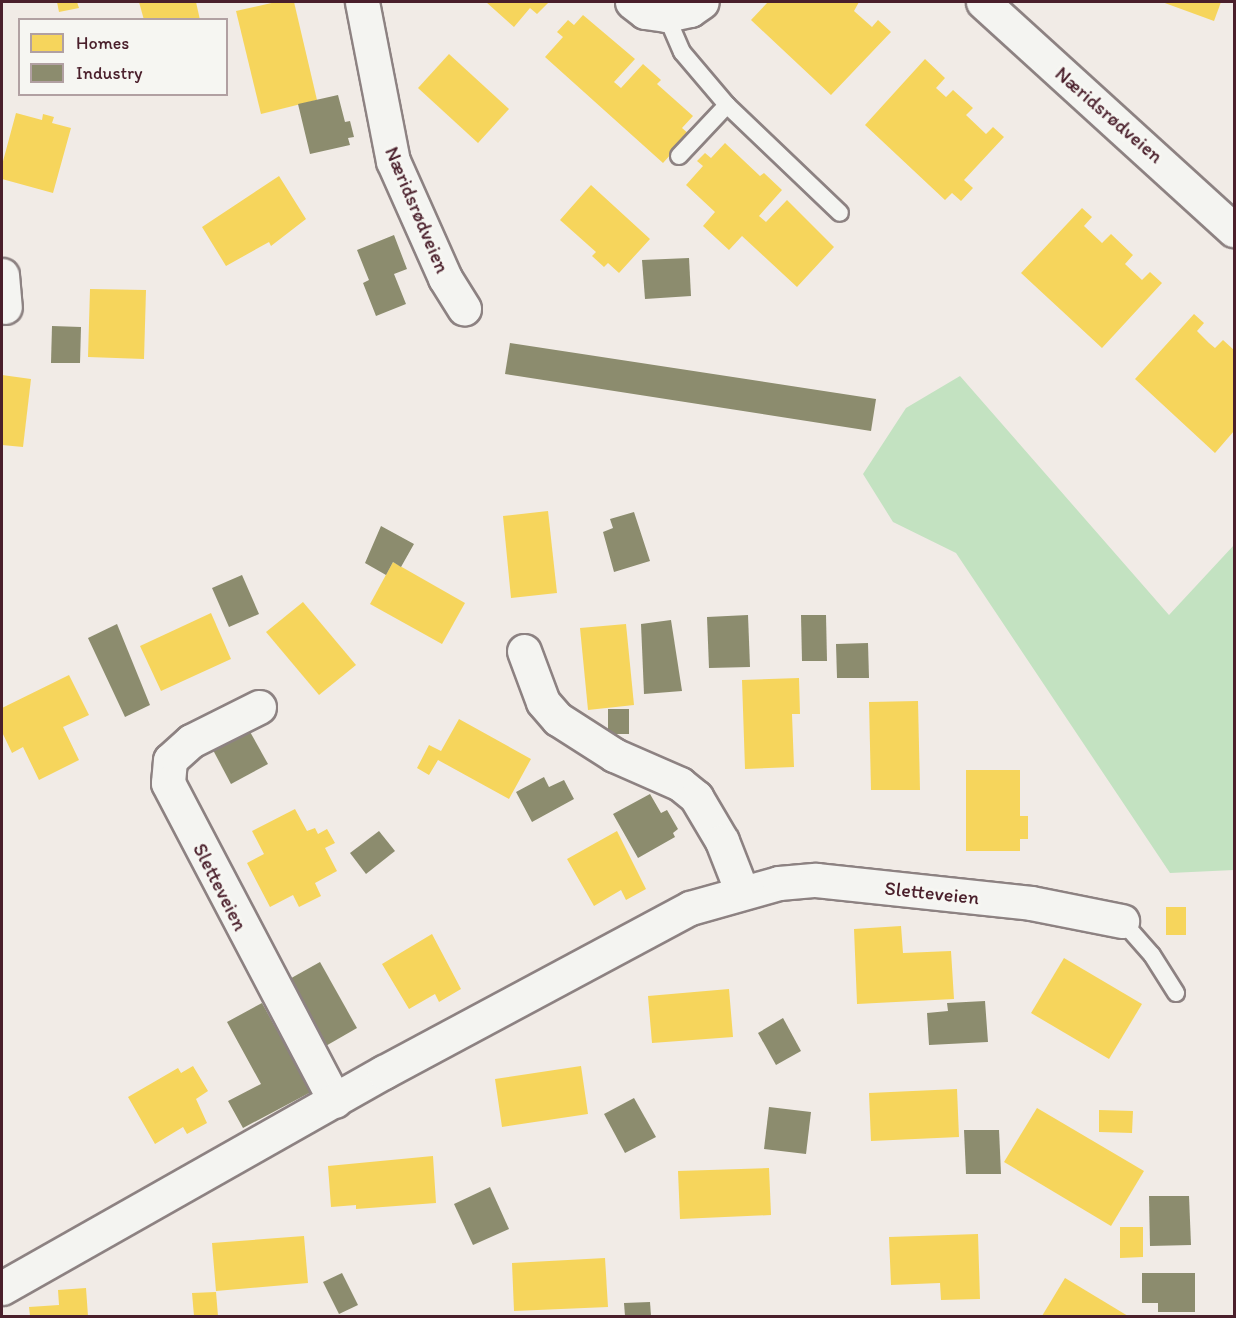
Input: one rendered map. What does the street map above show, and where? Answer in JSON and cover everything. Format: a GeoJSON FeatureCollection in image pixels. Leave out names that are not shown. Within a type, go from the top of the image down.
{"type":"FeatureCollection","features":[{"type":"Feature","properties":{"kind":"street","name":"Næridsrødveien"},"geometry":{"type":"LineString","coordinates":[[362,2],[380,110],[393,161],[445,278],[464,309]]}},
{"type":"Feature","properties":{"kind":"street"},"geometry":{"type":"LineString","coordinates":[[632,2],[645,12],[666,15],[690,10],[702,2]]}},
{"type":"Feature","properties":{"kind":"street","name":"Næridsrødveien"},"geometry":{"type":"LineString","coordinates":[[983,2],[1234,230]]}},
{"type":"Feature","properties":{"kind":"street"},"geometry":{"type":"LineString","coordinates":[[524,651],[543,702],[558,719],[614,755],[680,784],[696,797],[722,841],[742,892]]}},
{"type":"Feature","properties":{"kind":"street","name":"Sletteveien"},"geometry":{"type":"LineString","coordinates":[[259,707],[191,741],[170,760],[168,783],[335,1101]]}},
{"type":"Feature","properties":{"kind":"street","name":"Sletteveien"},"geometry":{"type":"LineString","coordinates":[[2,1288],[335,1101],[690,908],[779,883],[816,880],[1030,903],[1122,921]]}},
{"type":"Feature","properties":{"kind":"lane"},"geometry":{"type":"LineString","coordinates":[[666,15],[682,52],[727,105],[840,213]]}},
{"type":"Feature","properties":{"kind":"lane"},"geometry":{"type":"LineString","coordinates":[[679,156],[727,105]]}},
{"type":"Feature","properties":{"kind":"lane"},"geometry":{"type":"LineString","coordinates":[[1122,921],[1152,955],[1176,993]]}},
{"type":"Feature","properties":{"kind":"green space"},"geometry":{"type":"Polygon","coordinates":[[[960,376],[1169,615],[1234,545],[1234,870],[1170,873],[956,553],[893,522],[863,474],[906,408],[960,376]]]}},
{"type":"Feature","properties":{"kind":"building: Homes"},"geometry":{"type":"Polygon","coordinates":[[[57,2],[77,2],[79,8],[59,12],[57,2]]]}},
{"type":"Feature","properties":{"kind":"building: Homes"},"geometry":{"type":"Polygon","coordinates":[[[139,2],[196,2],[200,18],[143,18],[139,2]]]}},
{"type":"Feature","properties":{"kind":"building: Homes"},"geometry":{"type":"Polygon","coordinates":[[[276,2],[294,2],[317,100],[261,114],[236,11],[276,2]]]}},
{"type":"Feature","properties":{"kind":"building: Homes"},"geometry":{"type":"Polygon","coordinates":[[[486,2],[549,2],[537,14],[530,8],[514,27],[486,2]]]}},
{"type":"Feature","properties":{"kind":"building: Homes"},"geometry":{"type":"Polygon","coordinates":[[[768,2],[859,2],[854,11],[872,27],[878,20],[891,32],[831,95],[751,20],[768,2]]]}},
{"type":"Feature","properties":{"kind":"building: Homes"},"geometry":{"type":"Polygon","coordinates":[[[1162,2],[1221,2],[1214,21],[1162,2]]]}},
{"type":"Feature","properties":{"kind":"building: Homes"},"geometry":{"type":"Polygon","coordinates":[[[583,15],[635,59],[614,82],[621,88],[643,64],[661,80],[657,84],[693,116],[682,128],[689,134],[663,163],[545,57],[563,37],[557,32],[568,20],[574,25],[583,15]]]}},
{"type":"Feature","properties":{"kind":"building: Homes"},"geometry":{"type":"Polygon","coordinates":[[[449,54],[509,109],[478,143],[418,88],[449,54]]]}},
{"type":"Feature","properties":{"kind":"building: Homes"},"geometry":{"type":"Polygon","coordinates":[[[925,59],[945,78],[936,88],[946,97],[953,90],[973,108],[966,115],[986,134],[993,127],[1004,137],[964,180],[973,188],[961,201],[952,193],[945,200],[865,125],[925,59]]]}},
{"type":"Feature","properties":{"kind":"building: Homes"},"geometry":{"type":"Polygon","coordinates":[[[16,113],[42,120],[43,114],[54,117],[52,123],[71,128],[53,193],[2,179],[2,165],[16,113]]]}},
{"type":"Feature","properties":{"kind":"building: Homes"},"geometry":{"type":"Polygon","coordinates":[[[725,143],[760,176],[764,173],[782,190],[759,216],[766,222],[787,200],[834,247],[797,287],[742,236],[729,250],[703,226],[715,212],[686,185],[703,166],[697,161],[705,153],[711,158],[725,143]]]}},
{"type":"Feature","properties":{"kind":"building: Homes"},"geometry":{"type":"Polygon","coordinates":[[[279,176],[306,219],[271,246],[269,242],[226,266],[202,227],[279,176]]]}},
{"type":"Feature","properties":{"kind":"building: Homes"},"geometry":{"type":"Polygon","coordinates":[[[591,185],[650,239],[619,273],[608,263],[604,267],[592,256],[596,252],[560,220],[591,185]]]}},
{"type":"Feature","properties":{"kind":"building: Homes"},"geometry":{"type":"Polygon","coordinates":[[[1082,208],[1092,217],[1084,226],[1102,243],[1111,234],[1133,255],[1125,264],[1142,280],[1150,272],[1162,283],[1102,348],[1021,273],[1082,208]]]}},
{"type":"Feature","properties":{"kind":"building: Homes"},"geometry":{"type":"Polygon","coordinates":[[[90,289],[146,290],[144,359],[88,357],[90,289]]]}},
{"type":"Feature","properties":{"kind":"building: Homes"},"geometry":{"type":"Polygon","coordinates":[[[1194,314],[1204,323],[1197,331],[1209,343],[1215,348],[1223,340],[1234,350],[1234,431],[1215,453],[1135,379],[1194,314]]]}},
{"type":"Feature","properties":{"kind":"building: Homes"},"geometry":{"type":"Polygon","coordinates":[[[2,375],[31,379],[23,447],[2,445],[2,375]]]}},
{"type":"Feature","properties":{"kind":"building: Homes"},"geometry":{"type":"Polygon","coordinates":[[[548,511],[557,593],[511,598],[503,516],[548,511]]]}},
{"type":"Feature","properties":{"kind":"building: Homes"},"geometry":{"type":"Polygon","coordinates":[[[393,562],[465,603],[442,644],[370,604],[393,562]]]}},
{"type":"Feature","properties":{"kind":"building: Homes"},"geometry":{"type":"Polygon","coordinates":[[[303,602],[356,665],[319,695],[266,632],[303,602]]]}},
{"type":"Feature","properties":{"kind":"building: Homes"},"geometry":{"type":"Polygon","coordinates":[[[211,613],[231,659],[161,691],[140,646],[211,613]]]}},
{"type":"Feature","properties":{"kind":"building: Homes"},"geometry":{"type":"Polygon","coordinates":[[[626,624],[634,705],[588,710],[580,628],[626,624]]]}},
{"type":"Feature","properties":{"kind":"building: Homes"},"geometry":{"type":"Polygon","coordinates":[[[69,675],[89,715],[63,727],[79,760],[39,780],[23,747],[12,753],[2,732],[2,708],[69,675]]]}},
{"type":"Feature","properties":{"kind":"building: Homes"},"geometry":{"type":"Polygon","coordinates":[[[799,678],[800,714],[792,714],[794,767],[745,769],[742,680],[799,678]]]}},
{"type":"Feature","properties":{"kind":"building: Homes"},"geometry":{"type":"Polygon","coordinates":[[[918,701],[920,790],[871,790],[869,702],[918,701]]]}},
{"type":"Feature","properties":{"kind":"building: Homes"},"geometry":{"type":"Polygon","coordinates":[[[459,719],[531,759],[509,799],[438,760],[429,775],[417,768],[429,745],[441,751],[459,719]]]}},
{"type":"Feature","properties":{"kind":"building: Homes"},"geometry":{"type":"Polygon","coordinates":[[[966,770],[1020,770],[1020,816],[1028,816],[1028,839],[1020,839],[1020,851],[966,851],[966,770]]]}},
{"type":"Feature","properties":{"kind":"building: Homes"},"geometry":{"type":"Polygon","coordinates":[[[295,809],[307,831],[315,828],[318,834],[327,829],[335,843],[325,848],[337,871],[315,883],[321,896],[299,907],[293,895],[270,907],[247,863],[264,854],[252,831],[295,809]]]}},
{"type":"Feature","properties":{"kind":"building: Homes"},"geometry":{"type":"Polygon","coordinates":[[[617,831],[646,889],[626,900],[621,890],[594,906],[567,859],[617,831]]]}},
{"type":"Feature","properties":{"kind":"building: Homes"},"geometry":{"type":"Polygon","coordinates":[[[1166,907],[1186,907],[1186,935],[1166,935],[1166,907]]]}},
{"type":"Feature","properties":{"kind":"building: Homes"},"geometry":{"type":"Polygon","coordinates":[[[901,926],[903,953],[951,951],[954,999],[857,1004],[854,929],[901,926]]]}},
{"type":"Feature","properties":{"kind":"building: Homes"},"geometry":{"type":"Polygon","coordinates":[[[432,934],[461,989],[439,1002],[435,994],[409,1009],[382,964],[432,934]]]}},
{"type":"Feature","properties":{"kind":"building: Homes"},"geometry":{"type":"Polygon","coordinates":[[[1064,958],[1142,1004],[1109,1059],[1031,1013],[1064,958]]]}},
{"type":"Feature","properties":{"kind":"building: Homes"},"geometry":{"type":"Polygon","coordinates":[[[729,989],[733,1037],[652,1043],[648,996],[729,989]]]}},
{"type":"Feature","properties":{"kind":"building: Homes"},"geometry":{"type":"Polygon","coordinates":[[[193,1066],[208,1091],[196,1099],[207,1123],[187,1134],[183,1127],[155,1144],[128,1097],[178,1068],[181,1073],[193,1066]]]}},
{"type":"Feature","properties":{"kind":"building: Homes"},"geometry":{"type":"Polygon","coordinates":[[[581,1066],[588,1114],[502,1127],[495,1079],[581,1066]]]}},
{"type":"Feature","properties":{"kind":"building: Homes"},"geometry":{"type":"Polygon","coordinates":[[[957,1089],[959,1137],[871,1141],[869,1093],[957,1089]]]}},
{"type":"Feature","properties":{"kind":"building: Homes"},"geometry":{"type":"Polygon","coordinates":[[[1037,1108],[1144,1171],[1111,1226],[1004,1162],[1037,1108]]]}},
{"type":"Feature","properties":{"kind":"building: Homes"},"geometry":{"type":"Polygon","coordinates":[[[1099,1110],[1133,1111],[1132,1133],[1099,1132],[1099,1110]]]}},
{"type":"Feature","properties":{"kind":"building: Homes"},"geometry":{"type":"Polygon","coordinates":[[[433,1156],[436,1203],[356,1209],[356,1205],[331,1207],[328,1166],[433,1156]]]}},
{"type":"Feature","properties":{"kind":"building: Homes"},"geometry":{"type":"Polygon","coordinates":[[[769,1168],[771,1215],[680,1219],[678,1171],[769,1168]]]}},
{"type":"Feature","properties":{"kind":"building: Homes"},"geometry":{"type":"Polygon","coordinates":[[[1120,1227],[1143,1227],[1143,1257],[1120,1258],[1120,1227]]]}},
{"type":"Feature","properties":{"kind":"building: Homes"},"geometry":{"type":"Polygon","coordinates":[[[978,1234],[980,1299],[941,1300],[940,1283],[891,1285],[889,1237],[978,1234]]]}},
{"type":"Feature","properties":{"kind":"building: Homes"},"geometry":{"type":"Polygon","coordinates":[[[304,1236],[308,1283],[216,1291],[212,1243],[304,1236]]]}},
{"type":"Feature","properties":{"kind":"building: Homes"},"geometry":{"type":"Polygon","coordinates":[[[605,1258],[608,1307],[514,1311],[512,1263],[605,1258]]]}},
{"type":"Feature","properties":{"kind":"building: Homes"},"geometry":{"type":"Polygon","coordinates":[[[1065,1278],[1128,1316],[1042,1316],[1065,1278]]]}},
{"type":"Feature","properties":{"kind":"building: Homes"},"geometry":{"type":"Polygon","coordinates":[[[86,1288],[88,1316],[30,1316],[29,1307],[59,1305],[58,1290],[86,1288]]]}},
{"type":"Feature","properties":{"kind":"building: Homes"},"geometry":{"type":"Polygon","coordinates":[[[216,1292],[218,1316],[194,1316],[192,1293],[216,1292]]]}},
{"type":"Feature","properties":{"kind":"building: Industry"},"geometry":{"type":"Polygon","coordinates":[[[338,95],[345,122],[350,121],[354,137],[348,138],[350,145],[310,154],[298,104],[338,95]]]}},
{"type":"Feature","properties":{"kind":"building: Industry"},"geometry":{"type":"Polygon","coordinates":[[[394,235],[407,269],[394,274],[406,304],[376,316],[363,283],[369,280],[357,250],[394,235]]]}},
{"type":"Feature","properties":{"kind":"building: Industry"},"geometry":{"type":"Polygon","coordinates":[[[689,258],[691,296],[645,299],[642,260],[689,258]]]}},
{"type":"Feature","properties":{"kind":"building: Industry"},"geometry":{"type":"Polygon","coordinates":[[[52,326],[81,327],[80,363],[51,363],[52,326]]]}},
{"type":"Feature","properties":{"kind":"building: Industry"},"geometry":{"type":"Polygon","coordinates":[[[510,343],[876,399],[871,431],[505,374],[510,343]]]}},
{"type":"Feature","properties":{"kind":"building: Industry"},"geometry":{"type":"Polygon","coordinates":[[[634,512],[650,561],[614,572],[603,532],[613,528],[610,519],[634,512]]]}},
{"type":"Feature","properties":{"kind":"building: Industry"},"geometry":{"type":"Polygon","coordinates":[[[381,526],[414,544],[401,567],[393,562],[386,575],[365,563],[381,526]]]}},
{"type":"Feature","properties":{"kind":"building: Industry"},"geometry":{"type":"Polygon","coordinates":[[[242,575],[259,614],[229,627],[212,588],[242,575]]]}},
{"type":"Feature","properties":{"kind":"building: Industry"},"geometry":{"type":"Polygon","coordinates":[[[748,615],[750,667],[709,668],[707,617],[748,615]]]}},
{"type":"Feature","properties":{"kind":"building: Industry"},"geometry":{"type":"Polygon","coordinates":[[[801,615],[826,615],[827,661],[802,661],[801,615]]]}},
{"type":"Feature","properties":{"kind":"building: Industry"},"geometry":{"type":"Polygon","coordinates":[[[671,620],[682,691],[644,694],[641,624],[671,620]]]}},
{"type":"Feature","properties":{"kind":"building: Industry"},"geometry":{"type":"Polygon","coordinates":[[[117,624],[150,705],[125,717],[88,638],[117,624]]]}},
{"type":"Feature","properties":{"kind":"building: Industry"},"geometry":{"type":"Polygon","coordinates":[[[868,643],[869,678],[837,678],[836,644],[868,643]]]}},
{"type":"Feature","properties":{"kind":"building: Industry"},"geometry":{"type":"Polygon","coordinates":[[[608,709],[629,709],[629,734],[608,734],[608,709]]]}},
{"type":"Feature","properties":{"kind":"building: Industry"},"geometry":{"type":"Polygon","coordinates":[[[249,730],[268,764],[231,784],[213,750],[249,730]]]}},
{"type":"Feature","properties":{"kind":"building: Industry"},"geometry":{"type":"Polygon","coordinates":[[[544,777],[549,787],[564,780],[574,799],[532,822],[516,792],[544,777]]]}},
{"type":"Feature","properties":{"kind":"building: Industry"},"geometry":{"type":"Polygon","coordinates":[[[650,794],[661,813],[667,810],[678,829],[673,833],[675,837],[638,858],[613,814],[650,794]]]}},
{"type":"Feature","properties":{"kind":"building: Industry"},"geometry":{"type":"Polygon","coordinates":[[[379,831],[395,851],[366,874],[350,853],[379,831]]]}},
{"type":"Feature","properties":{"kind":"building: Industry"},"geometry":{"type":"Polygon","coordinates":[[[320,962],[357,1028],[324,1047],[286,981],[320,962]]]}},
{"type":"Feature","properties":{"kind":"building: Industry"},"geometry":{"type":"Polygon","coordinates":[[[985,1001],[988,1042],[929,1045],[927,1013],[948,1011],[947,1003],[985,1001]]]}},
{"type":"Feature","properties":{"kind":"building: Industry"},"geometry":{"type":"Polygon","coordinates":[[[262,1003],[311,1092],[243,1128],[228,1101],[261,1084],[227,1022],[262,1003]]]}},
{"type":"Feature","properties":{"kind":"building: Industry"},"geometry":{"type":"Polygon","coordinates":[[[783,1018],[801,1051],[776,1065],[758,1033],[783,1018]]]}},
{"type":"Feature","properties":{"kind":"building: Industry"},"geometry":{"type":"Polygon","coordinates":[[[634,1098],[656,1137],[625,1153],[604,1114],[634,1098]]]}},
{"type":"Feature","properties":{"kind":"building: Industry"},"geometry":{"type":"Polygon","coordinates":[[[769,1107],[811,1112],[806,1154],[764,1149],[769,1107]]]}},
{"type":"Feature","properties":{"kind":"building: Industry"},"geometry":{"type":"Polygon","coordinates":[[[964,1130],[999,1130],[1001,1174],[966,1174],[964,1130]]]}},
{"type":"Feature","properties":{"kind":"building: Industry"},"geometry":{"type":"Polygon","coordinates":[[[490,1187],[509,1229],[473,1245],[454,1204],[490,1187]]]}},
{"type":"Feature","properties":{"kind":"building: Industry"},"geometry":{"type":"Polygon","coordinates":[[[1149,1196],[1189,1196],[1191,1245],[1150,1246],[1149,1196]]]}},
{"type":"Feature","properties":{"kind":"building: Industry"},"geometry":{"type":"Polygon","coordinates":[[[342,1273],[358,1305],[339,1314],[323,1282],[342,1273]]]}},
{"type":"Feature","properties":{"kind":"building: Industry"},"geometry":{"type":"Polygon","coordinates":[[[1142,1273],[1195,1273],[1195,1312],[1158,1312],[1158,1303],[1142,1303],[1142,1273]]]}},
{"type":"Feature","properties":{"kind":"building: Industry"},"geometry":{"type":"Polygon","coordinates":[[[650,1302],[651,1316],[625,1316],[624,1303],[650,1302]]]}}]}
